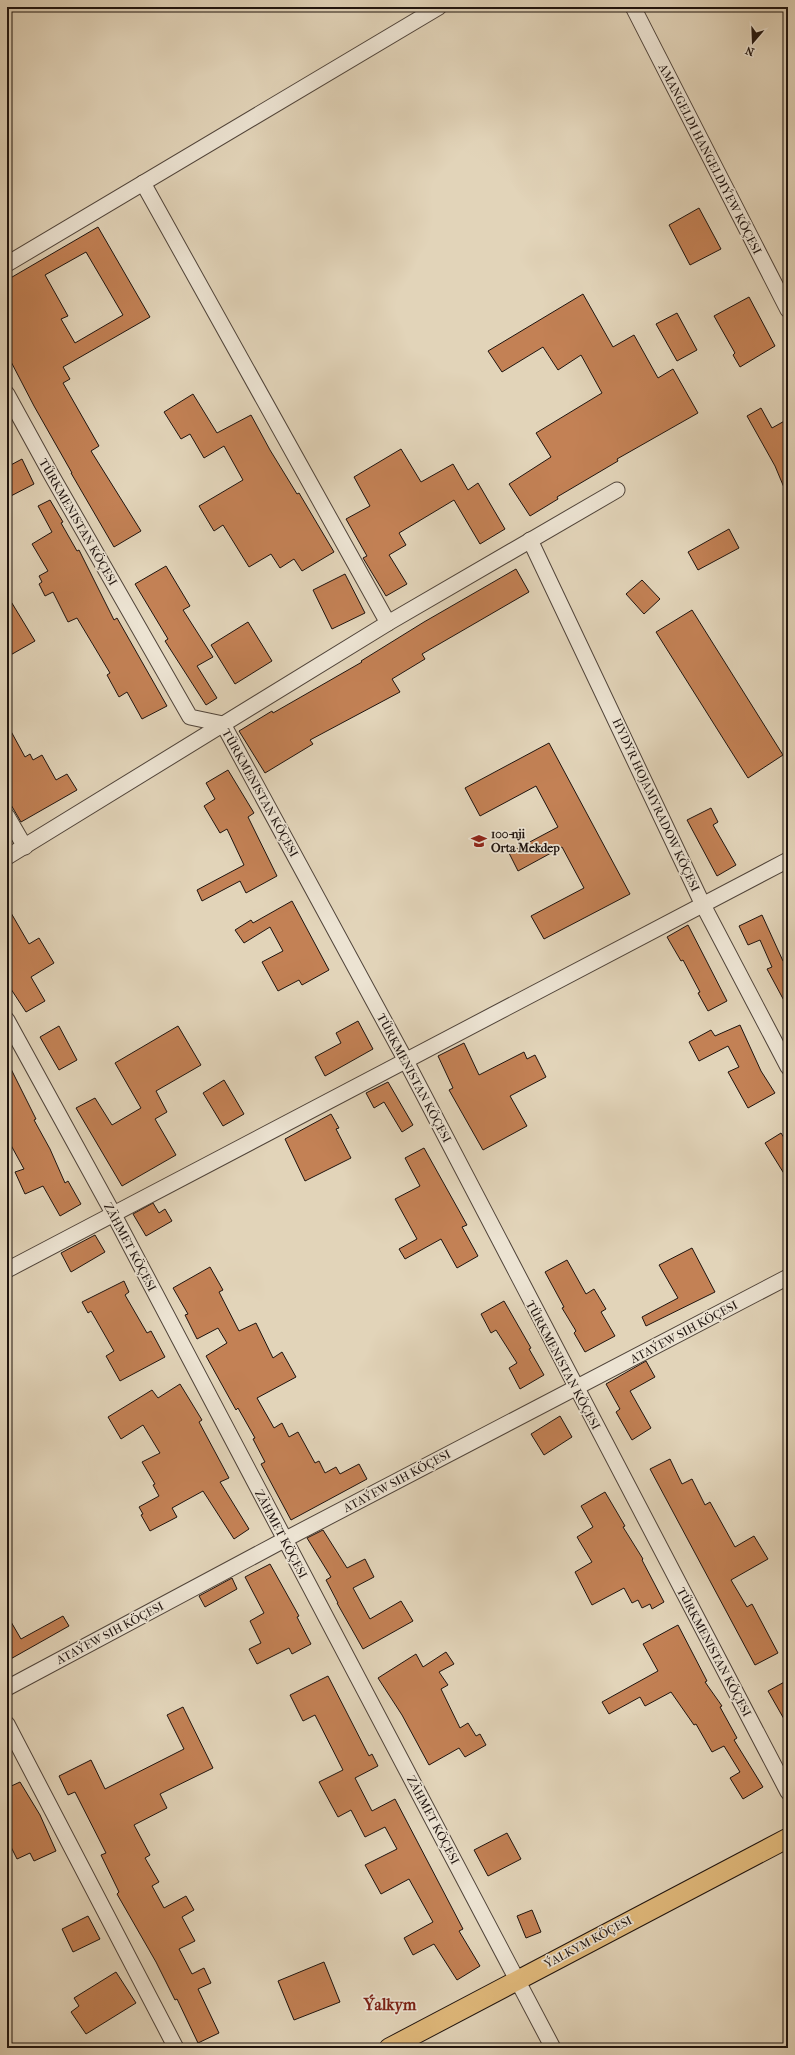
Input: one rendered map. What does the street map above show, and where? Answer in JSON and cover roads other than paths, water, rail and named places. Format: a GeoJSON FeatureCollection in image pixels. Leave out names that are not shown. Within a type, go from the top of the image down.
{"type":"FeatureCollection","features":[{"type":"Feature","properties":{"kind":"main road","name":"ÝALKYM KÖÇESI"},"geometry":{"type":"LineString","coordinates":[[411,2048],[520,1985],[788,1838]]}},
{"type":"Feature","properties":{"kind":"main road","name":"ÝALKYM KÖÇESI"},"geometry":{"type":"LineString","coordinates":[[389,2048],[520,1985],[788,1848]]}},
{"type":"Feature","properties":{"kind":"street"},"geometry":{"type":"LineString","coordinates":[[7,264],[439,7]]}},
{"type":"Feature","properties":{"kind":"street","name":"AMANGELDI HANGELDIÝEW KÖÇESI"},"geometry":{"type":"LineString","coordinates":[[633,7],[788,310]]}},
{"type":"Feature","properties":{"kind":"street"},"geometry":{"type":"LineString","coordinates":[[143,183],[388,622]]}},
{"type":"Feature","properties":{"kind":"street","name":"TÜRKMENISTAN KÖÇESI"},"geometry":{"type":"LineString","coordinates":[[7,394],[52,476],[190,717],[223,724],[406,1061],[575,1388],[788,1792]]}},
{"type":"Feature","properties":{"kind":"street"},"geometry":{"type":"LineString","coordinates":[[7,857],[388,622],[617,490]]}},
{"type":"Feature","properties":{"kind":"street","name":"HYDYR HOJAMYRADOW KÖÇESI"},"geometry":{"type":"LineString","coordinates":[[530,540],[703,905],[788,1067]]}},
{"type":"Feature","properties":{"kind":"street"},"geometry":{"type":"LineString","coordinates":[[7,816],[25,847]]}},
{"type":"Feature","properties":{"kind":"street"},"geometry":{"type":"LineString","coordinates":[[7,1270],[788,860]]}},
{"type":"Feature","properties":{"kind":"street","name":"ZÄHMET KÖÇESI"},"geometry":{"type":"LineString","coordinates":[[7,1020],[114,1215],[553,2048]]}},
{"type":"Feature","properties":{"kind":"street","name":"ATAÝEW SIH KÖÇESI"},"geometry":{"type":"LineString","coordinates":[[7,1688],[284,1540],[788,1278]]}},
{"type":"Feature","properties":{"kind":"street"},"geometry":{"type":"LineString","coordinates":[[7,1724],[176,2048]]}},
{"type":"Feature","properties":{"kind":"place","name":"100-nji Orta Mekdep"},"geometry":{"type":"Point","coordinates":[479,841]}},
{"type":"Feature","properties":{"kind":"district","name":"Ýalkym"},"geometry":{"type":"Point","coordinates":[390,2004]}}]}
